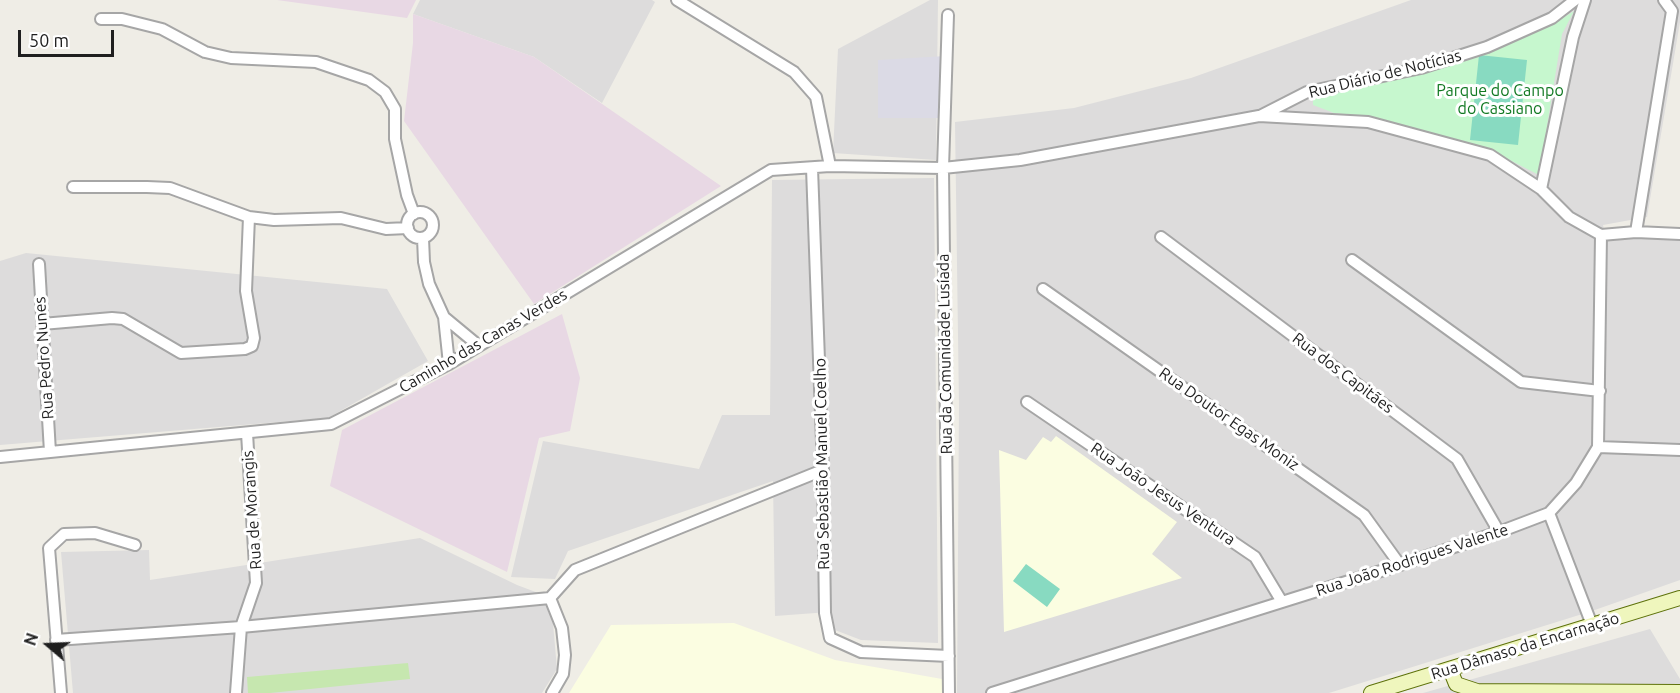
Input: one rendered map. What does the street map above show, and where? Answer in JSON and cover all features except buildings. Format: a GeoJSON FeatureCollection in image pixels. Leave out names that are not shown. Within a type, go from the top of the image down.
{"type":"FeatureCollection","features":[{"type":"Feature","properties":{"kind":"main road","name":"Rua Dâmaso da Encarnação"},"geometry":{"type":"LineString","coordinates":[[1371,693],[1680,598]]}},
{"type":"Feature","properties":{"kind":"main road"},"geometry":{"type":"LineString","coordinates":[[1449,669],[1456,684],[1477,691],[1680,692]]}},
{"type":"Feature","properties":{"kind":"street"},"geometry":{"type":"LineString","coordinates":[[677,0],[691,4],[794,72],[816,97],[830,166]]}},
{"type":"Feature","properties":{"kind":"street","name":"Rua Diário de Notícias"},"geometry":{"type":"LineString","coordinates":[[1258,116],[1307,92],[1421,68],[1487,47],[1552,18],[1575,0]]}},
{"type":"Feature","properties":{"kind":"street"},"geometry":{"type":"LineString","coordinates":[[1541,189],[1573,37],[1585,0]]}},
{"type":"Feature","properties":{"kind":"street"},"geometry":{"type":"LineString","coordinates":[[1636,232],[1672,11],[1664,0]]}},
{"type":"Feature","properties":{"kind":"street","name":"Rua da Comunidade Lusíada"},"geometry":{"type":"LineString","coordinates":[[948,15],[943,168],[949,693]]}},
{"type":"Feature","properties":{"kind":"street"},"geometry":{"type":"LineString","coordinates":[[101,19],[122,19],[162,29],[205,52],[231,58],[316,62],[369,80],[385,92],[394,109],[395,139],[407,195],[414,214]]}},
{"type":"Feature","properties":{"kind":"street","name":"Rua Diário de Notícias"},"geometry":{"type":"LineString","coordinates":[[943,168],[1020,160],[1258,116],[1368,123],[1490,155],[1541,189],[1569,217],[1602,235]]}},
{"type":"Feature","properties":{"kind":"street","name":"Caminho das Canas Verdes"},"geometry":{"type":"LineString","coordinates":[[0,457],[331,424],[449,364],[771,170],[830,166],[943,168]]}},
{"type":"Feature","properties":{"kind":"street","name":"Rua Sebastião Manuel Coelho"},"geometry":{"type":"LineString","coordinates":[[812,168],[824,470],[825,613],[830,638],[861,652],[949,656]]}},
{"type":"Feature","properties":{"kind":"street"},"geometry":{"type":"LineString","coordinates":[[73,188],[170,188],[249,217],[274,220],[341,218],[386,229],[408,228]]}},
{"type":"Feature","properties":{"kind":"street"},"geometry":{"type":"LineString","coordinates":[[414,214],[427,214],[433,221],[433,230],[427,237],[415,237],[408,228],[409,220],[414,214]]}},
{"type":"Feature","properties":{"kind":"street"},"geometry":{"type":"LineString","coordinates":[[42,324],[123,319],[181,353],[245,350],[252,346],[254,338],[246,291],[249,217]]}},
{"type":"Feature","properties":{"kind":"street"},"geometry":{"type":"LineString","coordinates":[[1602,235],[1636,232],[1680,234]]}},
{"type":"Feature","properties":{"kind":"street","name":"Rua João Rodrigues Valente"},"geometry":{"type":"LineString","coordinates":[[992,693],[1400,565],[1549,513],[1576,483],[1598,447],[1602,235]]}},
{"type":"Feature","properties":{"kind":"street","name":"Rua dos Capitães"},"geometry":{"type":"LineString","coordinates":[[1161,237],[1457,459],[1498,532]]}},
{"type":"Feature","properties":{"kind":"street"},"geometry":{"type":"LineString","coordinates":[[423,238],[424,262],[429,284],[444,317],[449,364]]}},
{"type":"Feature","properties":{"kind":"street"},"geometry":{"type":"LineString","coordinates":[[1352,260],[1521,382],[1600,391]]}},
{"type":"Feature","properties":{"kind":"street","name":"Rua Pedro Nunes"},"geometry":{"type":"LineString","coordinates":[[39,264],[50,452]]}},
{"type":"Feature","properties":{"kind":"street","name":"Rua Doutor Egas Moniz"},"geometry":{"type":"LineString","coordinates":[[1043,289],[1364,515],[1400,565]]}},
{"type":"Feature","properties":{"kind":"street"},"geometry":{"type":"LineString","coordinates":[[444,317],[479,346]]}},
{"type":"Feature","properties":{"kind":"street","name":"Rua João Jesus Ventura"},"geometry":{"type":"LineString","coordinates":[[1027,402],[1255,557],[1282,602]]}},
{"type":"Feature","properties":{"kind":"street","name":"Rua de Morangis"},"geometry":{"type":"LineString","coordinates":[[236,693],[241,627],[256,583],[246,433]]}},
{"type":"Feature","properties":{"kind":"street"},"geometry":{"type":"LineString","coordinates":[[1598,447],[1680,450]]}},
{"type":"Feature","properties":{"kind":"street"},"geometry":{"type":"LineString","coordinates":[[56,640],[241,627],[550,598],[575,570],[824,470]]}},
{"type":"Feature","properties":{"kind":"street"},"geometry":{"type":"LineString","coordinates":[[1549,513],[1592,625]]}},
{"type":"Feature","properties":{"kind":"street"},"geometry":{"type":"LineString","coordinates":[[61,693],[49,548],[64,534],[95,533],[135,546]]}},
{"type":"Feature","properties":{"kind":"street"},"geometry":{"type":"LineString","coordinates":[[550,598],[562,628],[565,655],[563,674],[552,693]]}},
{"type":"Feature","properties":{"kind":"shaded area"},"geometry":{"type":"Polygon","coordinates":[[[277,0],[416,0],[407,18],[277,0]]]}},
{"type":"Feature","properties":{"kind":"shaded area"},"geometry":{"type":"Polygon","coordinates":[[[420,0],[652,0],[655,2],[602,103],[534,57],[413,14],[420,0]]]}},
{"type":"Feature","properties":{"kind":"shaded area"},"geometry":{"type":"Polygon","coordinates":[[[930,0],[938,0],[936,160],[833,153],[838,49],[930,0]]]}},
{"type":"Feature","properties":{"kind":"shaded area"},"geometry":{"type":"Polygon","coordinates":[[[1411,0],[1680,0],[1680,22],[1647,217],[1603,225],[1606,237],[1680,238],[1680,580],[1592,611],[1329,693],[957,693],[959,406],[955,122],[1074,108],[1191,78],[1411,0]]]}},
{"type":"Feature","properties":{"kind":"shaded area"},"geometry":{"type":"Polygon","coordinates":[[[413,14],[534,57],[721,186],[534,304],[404,121],[413,43],[413,14]]]}},
{"type":"Feature","properties":{"kind":"shaded area"},"geometry":{"type":"Polygon","coordinates":[[[946,56],[944,118],[878,118],[878,60],[946,56]]]}},
{"type":"Feature","properties":{"kind":"shaded area"},"geometry":{"type":"Polygon","coordinates":[[[934,178],[938,643],[861,640],[835,630],[829,612],[775,616],[773,481],[568,551],[555,579],[511,577],[543,441],[699,469],[722,415],[770,415],[772,180],[934,178]]]}},
{"type":"Feature","properties":{"kind":"shaded area"},"geometry":{"type":"Polygon","coordinates":[[[26,253],[387,289],[428,361],[328,418],[0,445],[0,261],[26,253]]]}},
{"type":"Feature","properties":{"kind":"shaded area"},"geometry":{"type":"Polygon","coordinates":[[[562,314],[580,378],[570,431],[539,438],[507,572],[330,486],[342,430],[562,314]]]}},
{"type":"Feature","properties":{"kind":"shaded area"},"geometry":{"type":"Polygon","coordinates":[[[1056,436],[1177,522],[1152,554],[1182,578],[1004,632],[999,450],[1026,460],[1043,437],[1051,442],[1056,436]]]}},
{"type":"Feature","properties":{"kind":"shaded area"},"geometry":{"type":"Polygon","coordinates":[[[420,538],[517,585],[541,594],[553,623],[557,669],[542,693],[73,693],[61,552],[149,550],[150,580],[420,538]]]}},
{"type":"Feature","properties":{"kind":"shaded area"},"geometry":{"type":"Polygon","coordinates":[[[734,623],[835,660],[942,679],[942,693],[569,693],[611,625],[734,623]]]}},
{"type":"Feature","properties":{"kind":"shaded area"},"geometry":{"type":"Polygon","coordinates":[[[1650,629],[1680,679],[1680,693],[1423,693],[1650,629]]]}},
{"type":"Feature","properties":{"kind":"green space","name":"Parque do Campo do Cassiano"},"geometry":{"type":"Polygon","coordinates":[[[1574,11],[1562,34],[1539,175],[1492,151],[1370,117],[1334,113],[1313,105],[1313,98],[1422,73],[1552,25],[1574,11]]]}},
{"type":"Feature","properties":{"kind":"green space"},"geometry":{"type":"Polygon","coordinates":[[[1479,55],[1527,60],[1518,145],[1470,140],[1479,55]]]}},
{"type":"Feature","properties":{"kind":"green space"},"geometry":{"type":"Polygon","coordinates":[[[1026,564],[1060,589],[1047,607],[1013,581],[1026,564]]]}},
{"type":"Feature","properties":{"kind":"green space"},"geometry":{"type":"Polygon","coordinates":[[[408,663],[410,679],[270,693],[248,693],[247,677],[408,663]]]}}]}
